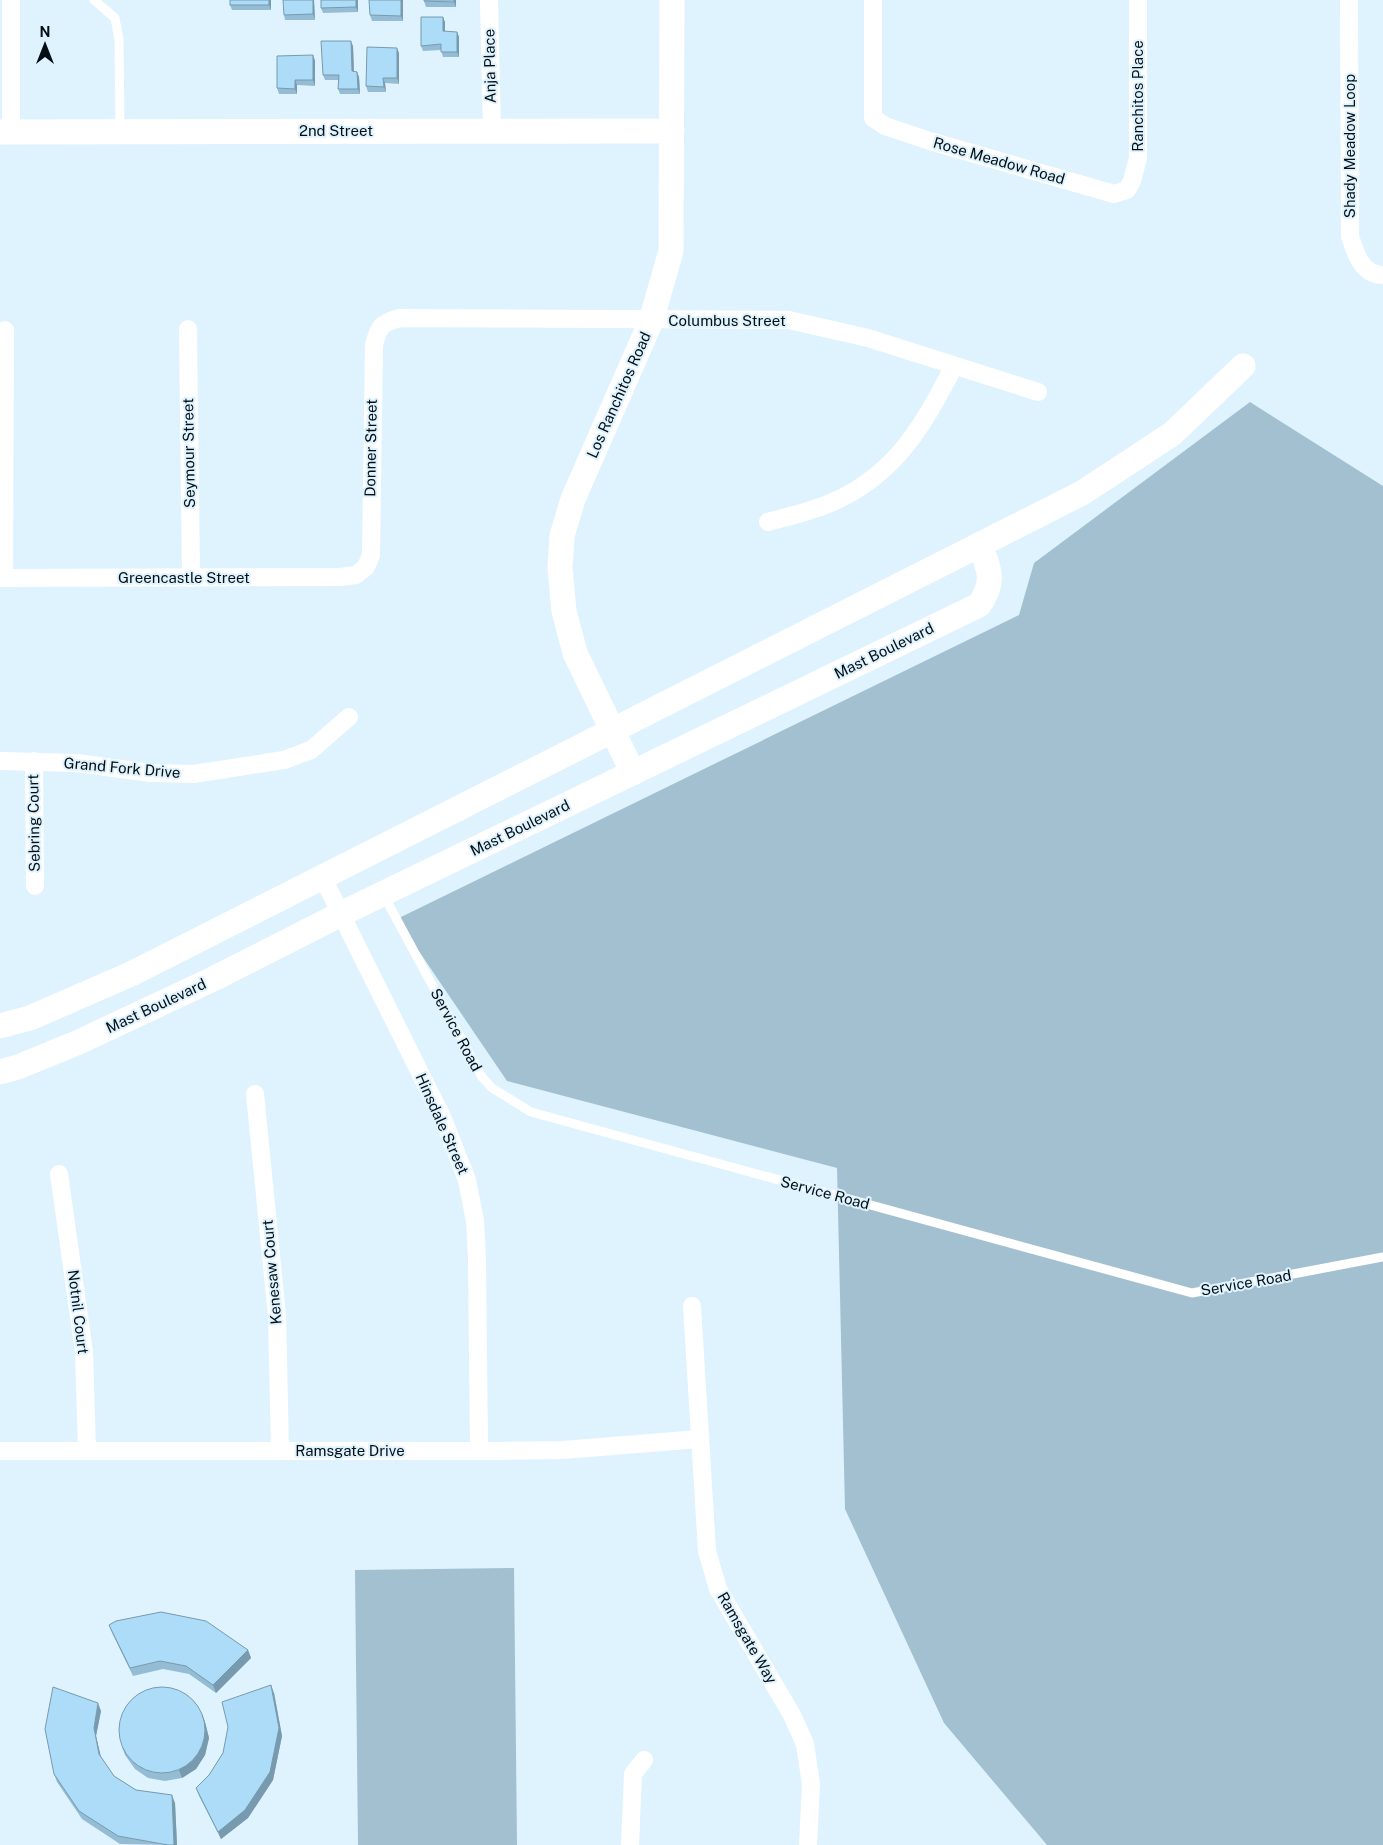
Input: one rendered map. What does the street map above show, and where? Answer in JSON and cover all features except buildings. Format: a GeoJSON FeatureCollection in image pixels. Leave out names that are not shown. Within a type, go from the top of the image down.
{"type":"FeatureCollection","features":[{"type":"Feature","properties":{"kind":"street"},"geometry":{"type":"LineString","coordinates":[[6,132],[11,0]]}},
{"type":"Feature","properties":{"kind":"street","name":"Anja Place"},"geometry":{"type":"LineString","coordinates":[[488,0],[492,131]]}},
{"type":"Feature","properties":{"kind":"street","name":"Los Ranchitos Road"},"geometry":{"type":"LineString","coordinates":[[633,773],[575,653],[569,635],[560,584],[562,542],[573,499],[651,321],[671,251],[672,0]]}},
{"type":"Feature","properties":{"kind":"street","name":"Rose Meadow Road"},"geometry":{"type":"LineString","coordinates":[[873,0],[873,118],[885,126],[930,141],[1114,194],[1128,190]]}},
{"type":"Feature","properties":{"kind":"street","name":"Ranchitos Place"},"geometry":{"type":"LineString","coordinates":[[1128,190],[1138,158],[1138,0]]}},
{"type":"Feature","properties":{"kind":"street","name":"Shady Meadow Loop"},"geometry":{"type":"LineString","coordinates":[[1348,0],[1350,236],[1356,260],[1377,275],[1383,275]]}},
{"type":"Feature","properties":{"kind":"street","name":"2nd Street"},"geometry":{"type":"LineString","coordinates":[[6,132],[672,131]]}},
{"type":"Feature","properties":{"kind":"street","name":"Columbus Street"},"geometry":{"type":"LineString","coordinates":[[378,328],[388,321],[400,318],[651,321],[789,320],[868,338],[1038,392]]}},
{"type":"Feature","properties":{"kind":"street","name":"Donner Street"},"geometry":{"type":"LineString","coordinates":[[366,567],[371,555],[372,379],[374,345],[378,328]]}},
{"type":"Feature","properties":{"kind":"street","name":"Seymour Street"},"geometry":{"type":"LineString","coordinates":[[188,329],[191,578]]}},
{"type":"Feature","properties":{"kind":"street"},"geometry":{"type":"LineString","coordinates":[[2,578],[4,330]]}},
{"type":"Feature","properties":{"kind":"street"},"geometry":{"type":"LineString","coordinates":[[768,522],[834,502],[852,493],[883,470],[917,433],[954,366]]}},
{"type":"Feature","properties":{"kind":"street"},"geometry":{"type":"LineString","coordinates":[[0,1026],[30,1018],[131,974],[613,732],[1082,493],[1172,434],[1243,366]]}},
{"type":"Feature","properties":{"kind":"street","name":"Mast Boulevard"},"geometry":{"type":"LineString","coordinates":[[0,1072],[18,1067],[88,1038],[214,980],[341,914],[979,605],[989,592],[989,567],[980,546]]}},
{"type":"Feature","properties":{"kind":"street","name":"Greencastle Street"},"geometry":{"type":"LineString","coordinates":[[2,578],[340,577],[356,575],[366,567]]}},
{"type":"Feature","properties":{"kind":"street","name":"Grand Fork Drive"},"geometry":{"type":"LineString","coordinates":[[0,761],[78,763],[151,773],[193,774],[284,760],[311,750],[348,717]]}},
{"type":"Feature","properties":{"kind":"street","name":"Sebring Court"},"geometry":{"type":"LineString","coordinates":[[34,761],[35,886]]}},
{"type":"Feature","properties":{"kind":"street","name":"Hinsdale Street"},"geometry":{"type":"LineString","coordinates":[[323,878],[443,1119],[467,1180],[475,1221],[477,1258],[479,1452]]}},
{"type":"Feature","properties":{"kind":"street","name":"Kenesaw Court"},"geometry":{"type":"LineString","coordinates":[[255,1094],[277,1316],[280,1450]]}},
{"type":"Feature","properties":{"kind":"street","name":"Notnil Court"},"geometry":{"type":"LineString","coordinates":[[59,1174],[84,1352],[87,1451]]}},
{"type":"Feature","properties":{"kind":"street","name":"Ramsgate Way"},"geometry":{"type":"LineString","coordinates":[[692,1306],[707,1551],[718,1589],[792,1715],[805,1744],[811,1784],[808,1845]]}},
{"type":"Feature","properties":{"kind":"street","name":"Ramsgate Drive"},"geometry":{"type":"LineString","coordinates":[[0,1452],[280,1450],[479,1452],[563,1450],[699,1439]]}},
{"type":"Feature","properties":{"kind":"street"},"geometry":{"type":"LineString","coordinates":[[630,1845],[633,1774],[644,1760]]}},
{"type":"Feature","properties":{"kind":"lane"},"geometry":{"type":"LineString","coordinates":[[94,0],[115,18],[119,40],[120,132]]}},
{"type":"Feature","properties":{"kind":"lane","name":"Service Road"},"geometry":{"type":"LineString","coordinates":[[383,894],[482,1077],[492,1088],[531,1112],[1192,1293],[1383,1257]]}},
{"type":"Feature","properties":{"kind":"shaded area"},"geometry":{"type":"Polygon","coordinates":[[[1250,402],[1383,486],[1383,1845],[1047,1845],[944,1723],[845,1509],[837,1168],[507,1081],[397,919],[1019,615],[1034,563],[1250,402]]]}},
{"type":"Feature","properties":{"kind":"shaded area"},"geometry":{"type":"Polygon","coordinates":[[[514,1568],[517,1845],[358,1845],[355,1570],[514,1568]]]}}]}
